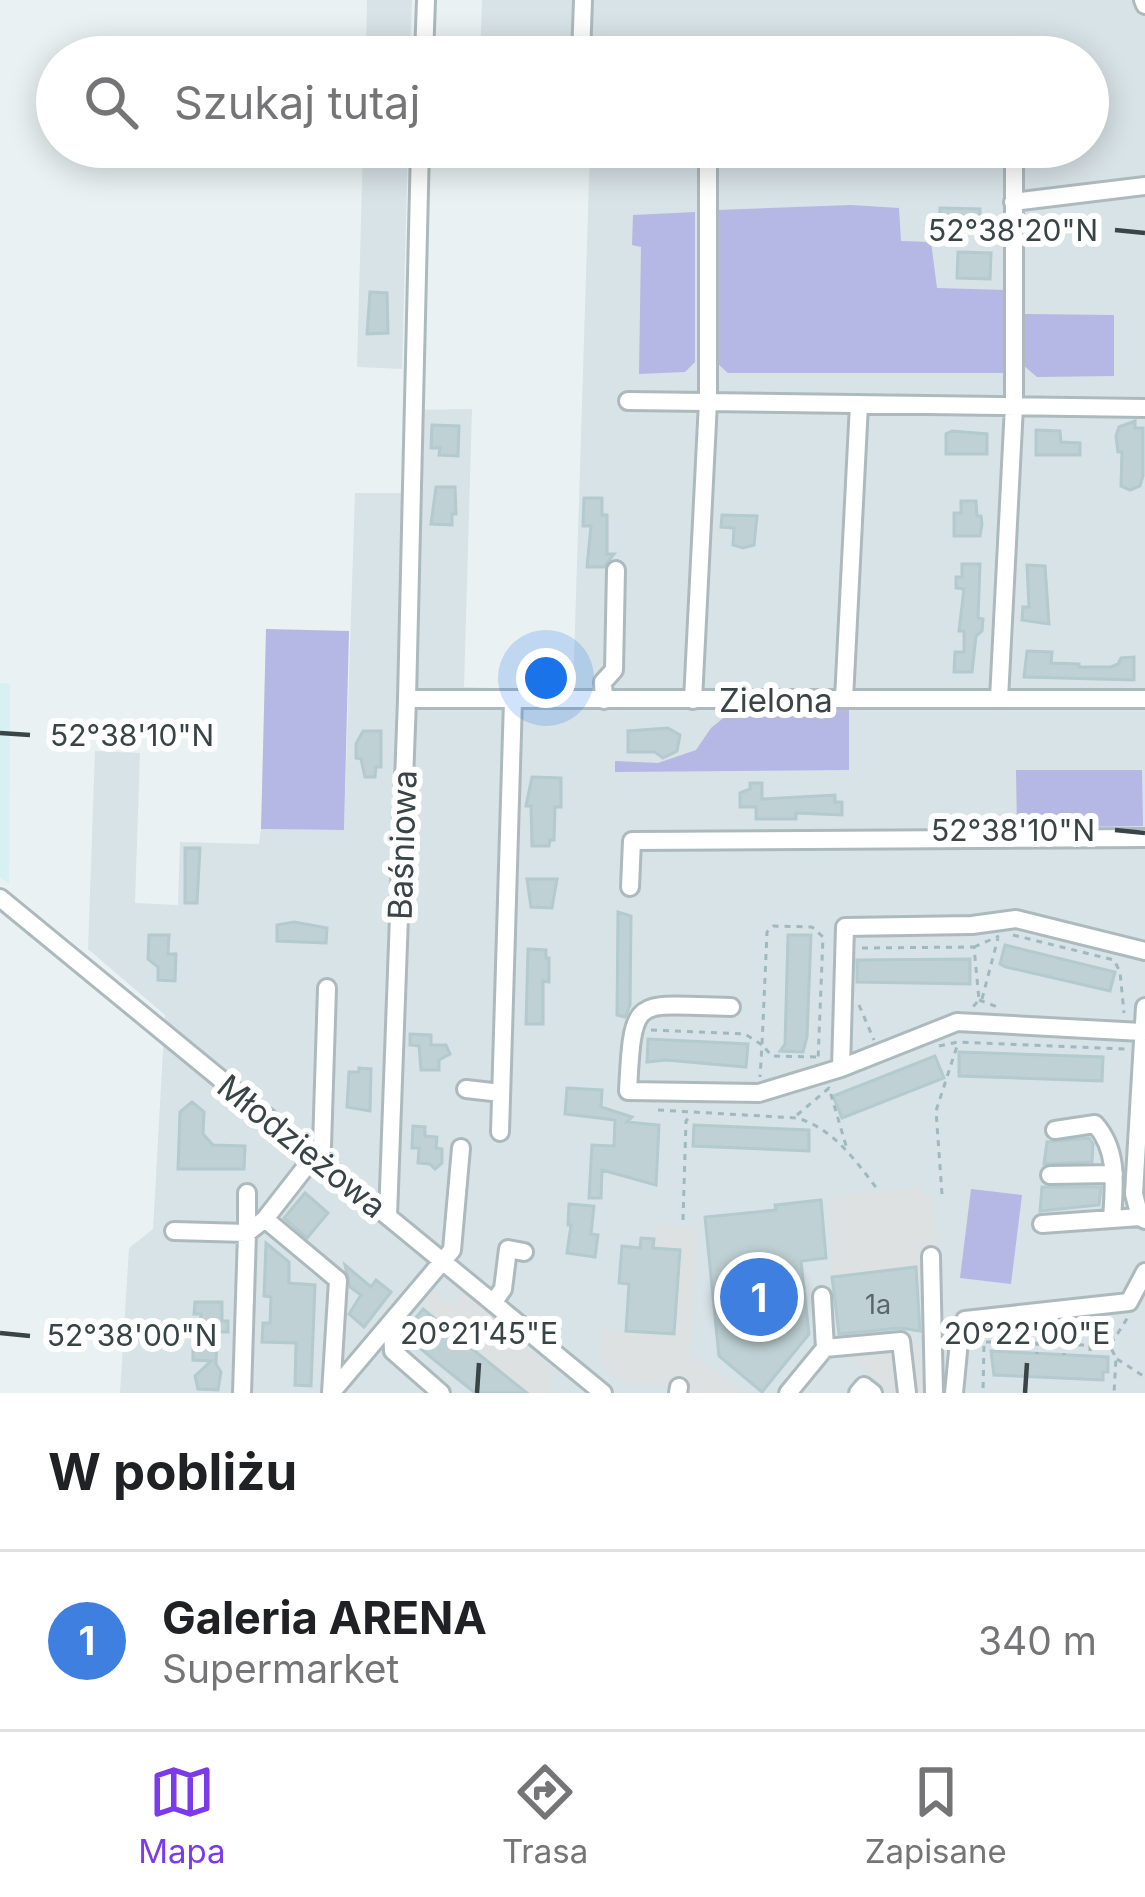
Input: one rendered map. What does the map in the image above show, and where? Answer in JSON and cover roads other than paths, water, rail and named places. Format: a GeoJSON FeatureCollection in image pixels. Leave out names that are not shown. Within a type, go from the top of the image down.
{"type":"FeatureCollection","features":[{"type":"Feature","properties":{"kind":"street"},"geometry":{"type":"LineString","coordinates":[[425,36],[426,0]]}},
{"type":"Feature","properties":{"kind":"street"},"geometry":{"type":"LineString","coordinates":[[581,36],[583,0]]}},
{"type":"Feature","properties":{"kind":"street","name":"Baśniowa"},"geometry":{"type":"LineString","coordinates":[[388,1216],[419,168]]}},
{"type":"Feature","properties":{"kind":"street"},"geometry":{"type":"LineString","coordinates":[[693,700],[708,402],[708,168]]}},
{"type":"Feature","properties":{"kind":"street"},"geometry":{"type":"LineString","coordinates":[[999,699],[1013,406],[1014,168]]}},
{"type":"Feature","properties":{"kind":"street"},"geometry":{"type":"LineString","coordinates":[[1013,202],[1145,186]]}},
{"type":"Feature","properties":{"kind":"street"},"geometry":{"type":"LineString","coordinates":[[628,401],[1145,408]]}},
{"type":"Feature","properties":{"kind":"street"},"geometry":{"type":"LineString","coordinates":[[844,699],[859,404]]}},
{"type":"Feature","properties":{"kind":"street"},"geometry":{"type":"LineString","coordinates":[[604,700],[603,682],[614,670],[616,570]]}},
{"type":"Feature","properties":{"kind":"street","name":"Zielona"},"geometry":{"type":"LineString","coordinates":[[407,699],[1145,700]]}},
{"type":"Feature","properties":{"kind":"street"},"geometry":{"type":"LineString","coordinates":[[500,1132],[513,700]]}},
{"type":"Feature","properties":{"kind":"street"},"geometry":{"type":"LineString","coordinates":[[630,887],[632,841],[1145,838]]}},
{"type":"Feature","properties":{"kind":"street","name":"Młodzieżowa"},"geometry":{"type":"LineString","coordinates":[[0,898],[603,1393]]}},
{"type":"Feature","properties":{"kind":"street"},"geometry":{"type":"LineString","coordinates":[[827,1072],[845,928],[972,925],[1016,919],[1145,951]]}},
{"type":"Feature","properties":{"kind":"street"},"geometry":{"type":"LineString","coordinates":[[173,1231],[247,1233],[265,1219],[322,1146],[327,988]]}},
{"type":"Feature","properties":{"kind":"street"},"geometry":{"type":"LineString","coordinates":[[731,1007],[653,1006],[640,1011],[631,1029],[628,1091],[763,1101],[956,1022],[1141,1041]]}},
{"type":"Feature","properties":{"kind":"street"},"geometry":{"type":"LineString","coordinates":[[1042,1224],[1143,1219],[1134,1194],[1145,1007]]}},
{"type":"Feature","properties":{"kind":"street"},"geometry":{"type":"LineString","coordinates":[[466,1089],[501,1093]]}},
{"type":"Feature","properties":{"kind":"street"},"geometry":{"type":"LineString","coordinates":[[1054,1130],[1095,1124],[1108,1138],[1114,1174],[1112,1219]]}},
{"type":"Feature","properties":{"kind":"street"},"geometry":{"type":"LineString","coordinates":[[331,1393],[423,1294],[452,1250],[461,1148]]}},
{"type":"Feature","properties":{"kind":"street"},"geometry":{"type":"LineString","coordinates":[[1050,1175],[1114,1174]]}},
{"type":"Feature","properties":{"kind":"street"},"geometry":{"type":"LineString","coordinates":[[242,1393],[247,1193]]}},
{"type":"Feature","properties":{"kind":"street"},"geometry":{"type":"LineString","coordinates":[[265,1219],[338,1280],[331,1393]]}},
{"type":"Feature","properties":{"kind":"street"},"geometry":{"type":"LineString","coordinates":[[493,1303],[503,1289],[508,1250],[524,1252]]}},
{"type":"Feature","properties":{"kind":"street"},"geometry":{"type":"LineString","coordinates":[[931,1256],[934,1393]]}},
{"type":"Feature","properties":{"kind":"street"},"geometry":{"type":"LineString","coordinates":[[954,1393],[965,1320],[1129,1302],[1145,1272]]}},
{"type":"Feature","properties":{"kind":"street"},"geometry":{"type":"LineString","coordinates":[[788,1393],[824,1348],[821,1296]]}},
{"type":"Feature","properties":{"kind":"street"},"geometry":{"type":"LineString","coordinates":[[392,1324],[393,1351],[441,1393]]}},
{"type":"Feature","properties":{"kind":"street"},"geometry":{"type":"LineString","coordinates":[[824,1348],[935,1337]]}},
{"type":"Feature","properties":{"kind":"street"},"geometry":{"type":"LineString","coordinates":[[901,1341],[907,1393]]}},
{"type":"Feature","properties":{"kind":"street"},"geometry":{"type":"LineString","coordinates":[[858,1393],[864,1385],[873,1393]]}},
{"type":"Feature","properties":{"kind":"place","name":"Galeria ARENA"},"geometry":{"type":"Point","coordinates":[759,1297]}}]}
